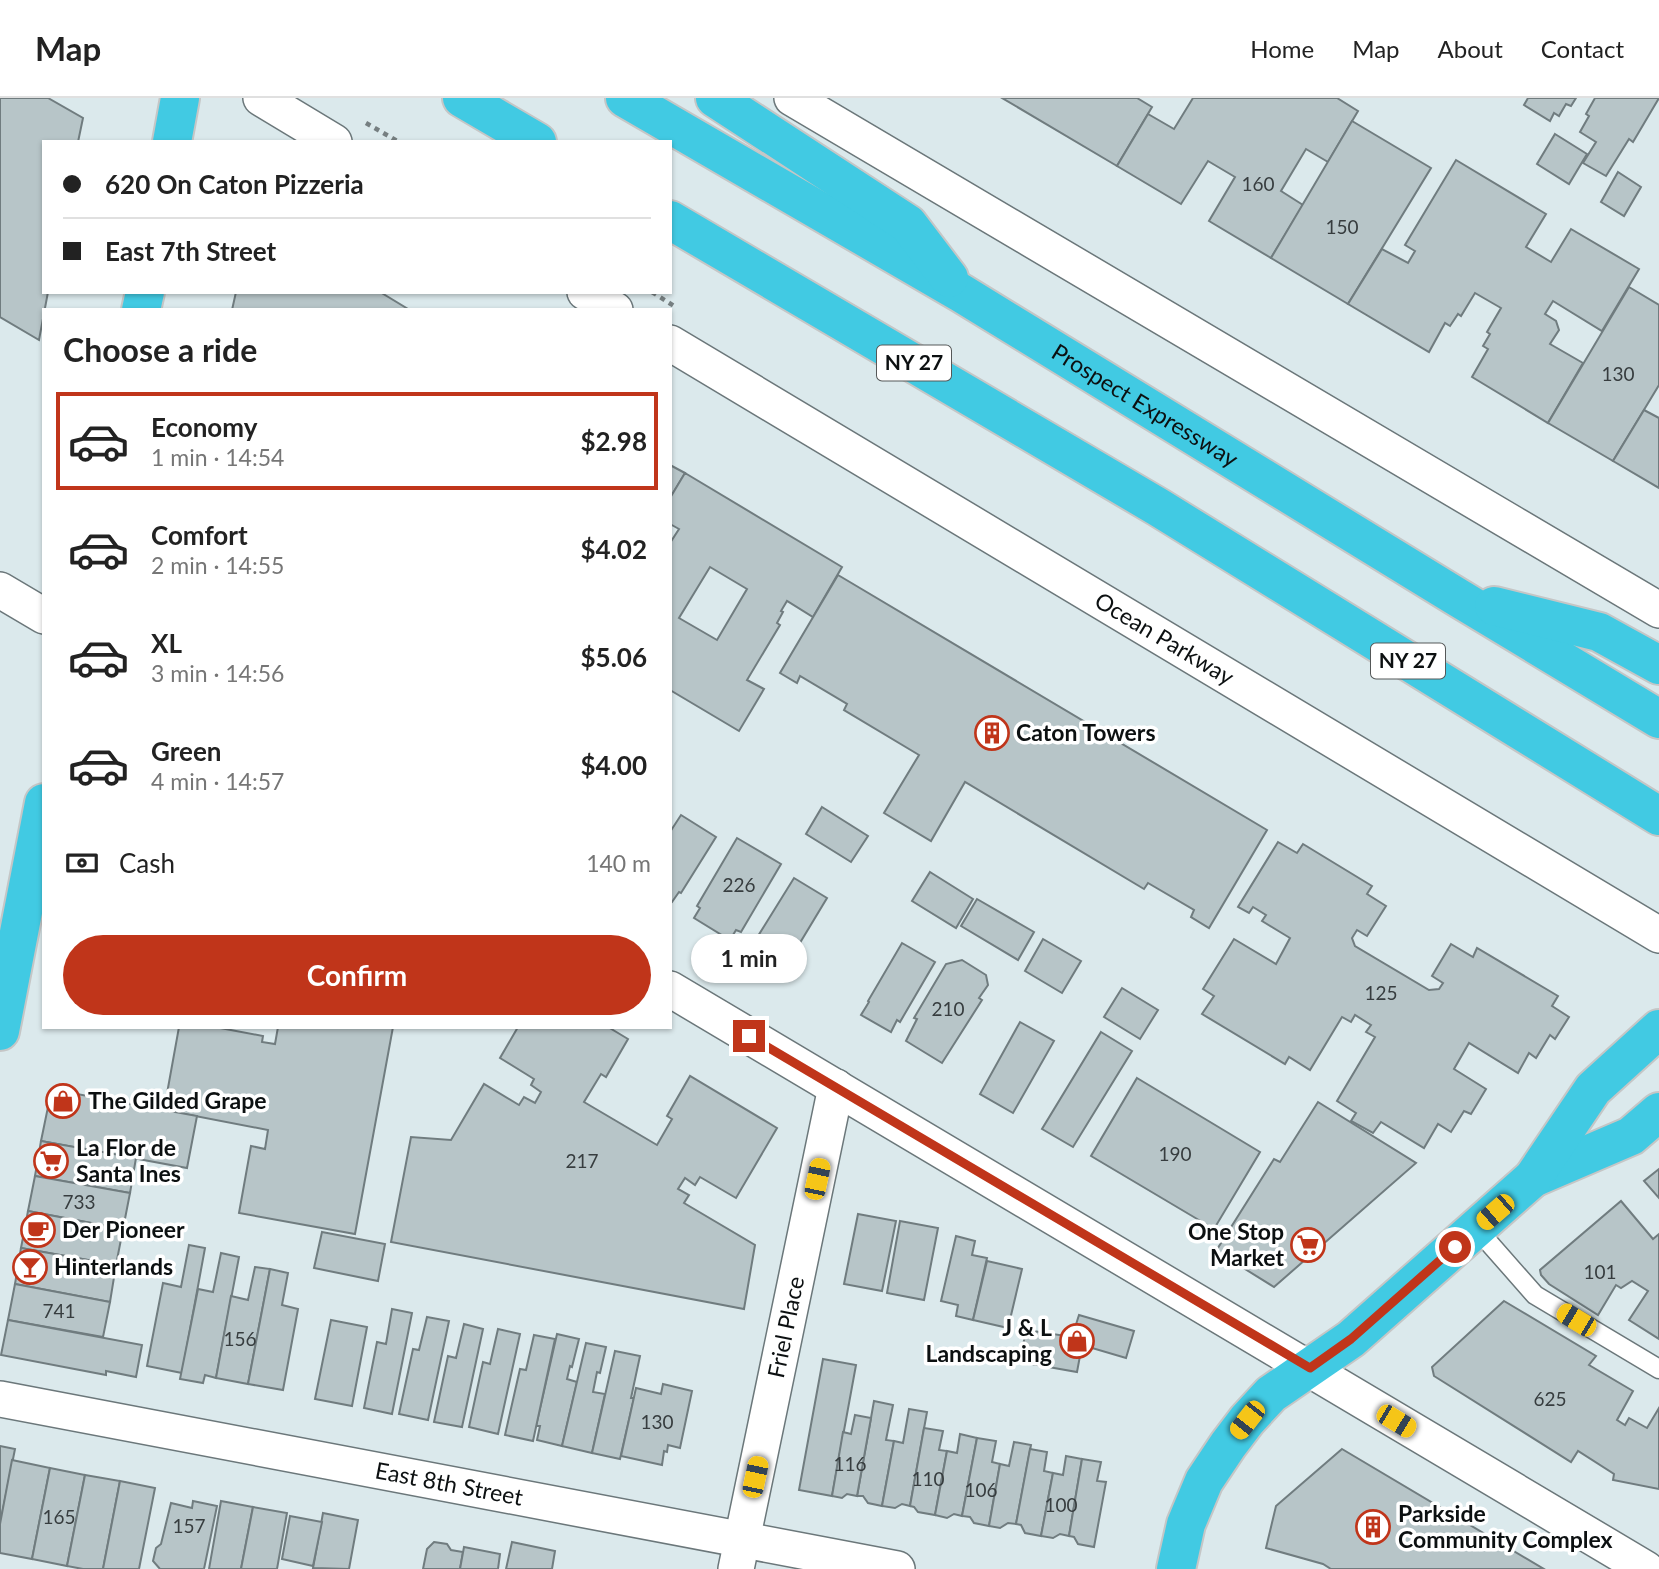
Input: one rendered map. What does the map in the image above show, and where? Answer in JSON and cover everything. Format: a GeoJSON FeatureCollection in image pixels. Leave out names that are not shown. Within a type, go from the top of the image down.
{"type":"FeatureCollection","features":[{"type":"Feature","properties":{"kind":"highway"},"geometry":{"type":"LineString","coordinates":[[172,140],[180,98]]}},
{"type":"Feature","properties":{"kind":"highway"},"geometry":{"type":"LineString","coordinates":[[462,98],[534,140]]}},
{"type":"Feature","properties":{"kind":"highway","name":"Prospect Expressway"},"geometry":{"type":"LineString","coordinates":[[625,98],[961,293],[1659,719]]}},
{"type":"Feature","properties":{"kind":"highway"},"geometry":{"type":"LineString","coordinates":[[715,98],[908,224],[961,293]]}},
{"type":"Feature","properties":{"kind":"highway","name":"NY 27"},"geometry":{"type":"LineString","coordinates":[[672,221],[1157,507],[1659,816]]}},
{"type":"Feature","properties":{"kind":"highway"},"geometry":{"type":"LineString","coordinates":[[1457,597],[1599,632],[1659,665]]}},
{"type":"Feature","properties":{"kind":"highway"},"geometry":{"type":"LineString","coordinates":[[0,1031],[7,959],[42,811]]}},
{"type":"Feature","properties":{"kind":"highway"},"geometry":{"type":"LineString","coordinates":[[1176,1569],[1186,1524],[1204,1481],[1247,1420],[1271,1394],[1351,1339],[1533,1178],[1593,1090],[1659,1029]]}},
{"type":"Feature","properties":{"kind":"highway"},"geometry":{"type":"LineString","coordinates":[[1533,1178],[1631,1136],[1659,1112]]}},
{"type":"Feature","properties":{"kind":"street"},"geometry":{"type":"LineString","coordinates":[[261,98],[331,140]]}},
{"type":"Feature","properties":{"kind":"street"},"geometry":{"type":"LineString","coordinates":[[792,98],[1659,610]]}},
{"type":"Feature","properties":{"kind":"street"},"geometry":{"type":"LineString","coordinates":[[588,294],[612,308]]}},
{"type":"Feature","properties":{"kind":"street","name":"Ocean Parkway"},"geometry":{"type":"LineString","coordinates":[[672,344],[1659,935]]}},
{"type":"Feature","properties":{"kind":"street"},"geometry":{"type":"LineString","coordinates":[[0,590],[42,615]]}},
{"type":"Feature","properties":{"kind":"street"},"geometry":{"type":"LineString","coordinates":[[672,990],[1646,1569]]}},
{"type":"Feature","properties":{"kind":"street","name":"Friel Place"},"geometry":{"type":"LineString","coordinates":[[739,1555],[835,1087]]}},
{"type":"Feature","properties":{"kind":"street","name":"East 8th Street"},"geometry":{"type":"LineString","coordinates":[[0,1399],[739,1555],[897,1569]]}},
{"type":"Feature","properties":{"kind":"lane"},"geometry":{"type":"LineString","coordinates":[[1476,1228],[1535,1295],[1659,1369]]}},
{"type":"Feature","properties":{"kind":"building"},"geometry":{"type":"Polygon","coordinates":[[[0,98],[48,98],[83,118],[78,140],[42,140],[42,294],[48,294],[45,308],[42,308],[39,340],[0,317],[0,98]]]}},
{"type":"Feature","properties":{"kind":"building"},"geometry":{"type":"Polygon","coordinates":[[[1002,98],[1137,98],[1152,107],[1117,166],[1002,98]]]}},
{"type":"Feature","properties":{"kind":"building"},"geometry":{"type":"Polygon","coordinates":[[[1193,98],[1337,98],[1358,111],[1328,162],[1306,149],[1281,191],[1303,205],[1271,258],[1209,221],[1235,177],[1208,161],[1181,204],[1117,166],[1148,114],[1174,129],[1193,98]]]}},
{"type":"Feature","properties":{"kind":"building"},"geometry":{"type":"Polygon","coordinates":[[[1528,98],[1576,98],[1571,106],[1566,104],[1559,116],[1554,113],[1550,121],[1524,105],[1528,98]]]}},
{"type":"Feature","properties":{"kind":"building"},"geometry":{"type":"Polygon","coordinates":[[[1595,98],[1659,98],[1633,142],[1629,139],[1606,176],[1583,163],[1596,142],[1580,132],[1595,98]]]}},
{"type":"Feature","properties":{"kind":"building"},"geometry":{"type":"Polygon","coordinates":[[[1352,121],[1431,168],[1348,304],[1271,258],[1352,121]]]}},
{"type":"Feature","properties":{"kind":"building"},"geometry":{"type":"Polygon","coordinates":[[[1555,134],[1587,154],[1569,184],[1537,164],[1555,134]]]}},
{"type":"Feature","properties":{"kind":"building"},"geometry":{"type":"Polygon","coordinates":[[[1456,160],[1546,214],[1526,247],[1551,262],[1571,229],[1639,269],[1602,331],[1553,301],[1545,314],[1556,321],[1559,330],[1550,344],[1583,363],[1548,423],[1472,377],[1488,349],[1483,346],[1490,334],[1487,332],[1501,308],[1475,293],[1461,316],[1458,314],[1450,326],[1445,323],[1429,352],[1348,304],[1382,249],[1408,263],[1415,251],[1405,245],[1456,160]]]}},
{"type":"Feature","properties":{"kind":"building"},"geometry":{"type":"Polygon","coordinates":[[[1618,172],[1641,187],[1624,216],[1601,202],[1618,172]]]}},
{"type":"Feature","properties":{"kind":"building"},"geometry":{"type":"Polygon","coordinates":[[[1629,287],[1659,305],[1659,385],[1613,461],[1548,423],[1629,287]]]}},
{"type":"Feature","properties":{"kind":"building"},"geometry":{"type":"Polygon","coordinates":[[[236,294],[383,294],[406,308],[232,308],[236,294]]]}},
{"type":"Feature","properties":{"kind":"building"},"geometry":{"type":"Polygon","coordinates":[[[1644,410],[1659,418],[1659,488],[1613,461],[1644,410]]]}},
{"type":"Feature","properties":{"kind":"building"},"geometry":{"type":"Polygon","coordinates":[[[672,466],[685,473],[672,495],[672,466]]]}},
{"type":"Feature","properties":{"kind":"building"},"geometry":{"type":"Polygon","coordinates":[[[685,473],[842,567],[813,617],[787,601],[777,623],[780,625],[747,680],[764,689],[739,731],[672,691],[672,540],[679,529],[672,525],[672,495],[685,473]],[[710,567],[679,618],[717,640],[747,589],[710,567]]]}},
{"type":"Feature","properties":{"kind":"building","name":"Caton Towers"},"geometry":{"type":"Polygon","coordinates":[[[838,575],[1267,830],[1209,928],[1191,917],[1194,910],[1148,883],[1144,889],[965,782],[931,841],[884,813],[919,755],[844,710],[847,704],[800,676],[797,683],[780,673],[838,575]]]}},
{"type":"Feature","properties":{"kind":"building"},"geometry":{"type":"Polygon","coordinates":[[[822,807],[868,836],[851,862],[806,834],[822,807]]]}},
{"type":"Feature","properties":{"kind":"building"},"geometry":{"type":"Polygon","coordinates":[[[681,815],[716,837],[681,893],[679,892],[672,902],[672,829],[681,815]]]}},
{"type":"Feature","properties":{"kind":"building"},"geometry":{"type":"Polygon","coordinates":[[[737,838],[781,864],[741,932],[736,930],[730,940],[694,918],[700,908],[697,906],[737,838]]]}},
{"type":"Feature","properties":{"kind":"building"},"geometry":{"type":"Polygon","coordinates":[[[1278,842],[1297,853],[1303,844],[1372,886],[1367,894],[1386,906],[1367,936],[1357,930],[1352,938],[1355,946],[1429,990],[1439,989],[1443,983],[1432,976],[1451,944],[1473,957],[1477,948],[1558,996],[1552,1006],[1569,1017],[1555,1039],[1550,1035],[1536,1058],[1529,1053],[1518,1073],[1469,1043],[1454,1069],[1486,1089],[1471,1114],[1464,1111],[1451,1132],[1438,1124],[1424,1148],[1381,1122],[1373,1133],[1351,1121],[1356,1113],[1337,1101],[1375,1037],[1366,1032],[1371,1025],[1355,1015],[1351,1022],[1342,1017],[1310,1070],[1289,1057],[1285,1064],[1202,1014],[1214,996],[1203,989],[1234,939],[1276,964],[1290,938],[1262,921],[1266,915],[1253,907],[1249,913],[1238,907],[1278,842]]]}},
{"type":"Feature","properties":{"kind":"building"},"geometry":{"type":"Polygon","coordinates":[[[930,872],[973,899],[956,928],[912,901],[930,872]]]}},
{"type":"Feature","properties":{"kind":"building"},"geometry":{"type":"Polygon","coordinates":[[[794,878],[827,898],[792,956],[789,954],[782,966],[755,949],[761,938],[758,936],[794,878]]]}},
{"type":"Feature","properties":{"kind":"building"},"geometry":{"type":"Polygon","coordinates":[[[977,899],[1034,932],[1018,960],[961,926],[977,899]]]}},
{"type":"Feature","properties":{"kind":"building"},"geometry":{"type":"Polygon","coordinates":[[[1043,939],[1081,961],[1062,993],[1025,971],[1043,939]]]}},
{"type":"Feature","properties":{"kind":"building"},"geometry":{"type":"Polygon","coordinates":[[[902,943],[935,962],[900,1022],[897,1020],[891,1032],[861,1015],[902,943]]]}},
{"type":"Feature","properties":{"kind":"building"},"geometry":{"type":"Polygon","coordinates":[[[962,960],[986,975],[988,985],[979,998],[982,1000],[942,1063],[906,1041],[917,1019],[914,1018],[946,964],[962,960]]]}},
{"type":"Feature","properties":{"kind":"building"},"geometry":{"type":"Polygon","coordinates":[[[1122,988],[1158,1010],[1140,1039],[1104,1017],[1122,988]]]}},
{"type":"Feature","properties":{"kind":"building"},"geometry":{"type":"Polygon","coordinates":[[[1020,1022],[1054,1041],[1013,1113],[980,1094],[1020,1022]]]}},
{"type":"Feature","properties":{"kind":"building"},"geometry":{"type":"Polygon","coordinates":[[[179,1029],[226,1029],[263,1036],[262,1042],[275,1044],[278,1029],[393,1029],[355,1234],[239,1213],[251,1146],[265,1149],[268,1130],[164,1110],[179,1029]]]}},
{"type":"Feature","properties":{"kind":"building"},"geometry":{"type":"Polygon","coordinates":[[[517,1029],[611,1029],[628,1039],[606,1077],[601,1074],[584,1102],[657,1145],[672,1119],[667,1116],[690,1076],[777,1128],[736,1198],[700,1177],[695,1185],[685,1178],[678,1189],[689,1195],[684,1203],[755,1245],[744,1309],[391,1242],[411,1137],[451,1140],[484,1084],[519,1105],[524,1097],[535,1103],[541,1092],[531,1085],[534,1079],[500,1058],[517,1029]]]}},
{"type":"Feature","properties":{"kind":"building"},"geometry":{"type":"Polygon","coordinates":[[[1101,1032],[1132,1051],[1073,1147],[1042,1129],[1101,1032]]]}},
{"type":"Feature","properties":{"kind":"building"},"geometry":{"type":"Polygon","coordinates":[[[1137,1078],[1260,1152],[1214,1229],[1091,1156],[1137,1078]]]}},
{"type":"Feature","properties":{"kind":"building"},"geometry":{"type":"Polygon","coordinates":[[[55,1090],[197,1116],[187,1168],[41,1141],[48,1107],[52,1107],[55,1090]]]}},
{"type":"Feature","properties":{"kind":"building"},"geometry":{"type":"Polygon","coordinates":[[[1318,1102],[1416,1163],[1274,1287],[1216,1251],[1274,1159],[1280,1162],[1318,1102]]]}},
{"type":"Feature","properties":{"kind":"building"},"geometry":{"type":"Polygon","coordinates":[[[41,1141],[136,1158],[130,1193],[35,1176],[41,1141]]]}},
{"type":"Feature","properties":{"kind":"building"},"geometry":{"type":"Polygon","coordinates":[[[1659,1169],[1659,1198],[1644,1181],[1659,1169]]]}},
{"type":"Feature","properties":{"kind":"building"},"geometry":{"type":"Polygon","coordinates":[[[35,1176],[130,1193],[123,1229],[28,1211],[35,1176]]]}},
{"type":"Feature","properties":{"kind":"building"},"geometry":{"type":"Polygon","coordinates":[[[1621,1201],[1653,1239],[1659,1234],[1659,1339],[1629,1320],[1648,1291],[1632,1281],[1621,1288],[1616,1285],[1598,1315],[1549,1284],[1541,1275],[1540,1270],[1621,1201]]]}},
{"type":"Feature","properties":{"kind":"building"},"geometry":{"type":"Polygon","coordinates":[[[28,1211],[123,1229],[116,1265],[21,1248],[28,1211]]]}},
{"type":"Feature","properties":{"kind":"building"},"geometry":{"type":"Polygon","coordinates":[[[858,1214],[896,1221],[882,1291],[844,1284],[858,1214]]]}},
{"type":"Feature","properties":{"kind":"building"},"geometry":{"type":"Polygon","coordinates":[[[900,1221],[938,1228],[924,1300],[887,1293],[900,1221]]]}},
{"type":"Feature","properties":{"kind":"building"},"geometry":{"type":"Polygon","coordinates":[[[322,1232],[385,1244],[378,1281],[314,1268],[322,1232]]]}},
{"type":"Feature","properties":{"kind":"building"},"geometry":{"type":"Polygon","coordinates":[[[956,1236],[975,1241],[972,1255],[987,1258],[973,1320],[956,1316],[958,1305],[941,1301],[956,1236]]]}},
{"type":"Feature","properties":{"kind":"building"},"geometry":{"type":"Polygon","coordinates":[[[189,1245],[205,1248],[182,1373],[147,1366],[163,1283],[181,1287],[189,1245]]]}},
{"type":"Feature","properties":{"kind":"building"},"geometry":{"type":"Polygon","coordinates":[[[21,1248],[116,1265],[110,1302],[15,1284],[21,1248]]]}},
{"type":"Feature","properties":{"kind":"building"},"geometry":{"type":"Polygon","coordinates":[[[221,1253],[239,1257],[216,1378],[205,1375],[203,1383],[180,1379],[198,1289],[213,1292],[221,1253]]]}},
{"type":"Feature","properties":{"kind":"building"},"geometry":{"type":"Polygon","coordinates":[[[987,1261],[1022,1269],[1008,1328],[973,1320],[987,1261]]]}},
{"type":"Feature","properties":{"kind":"building"},"geometry":{"type":"Polygon","coordinates":[[[255,1267],[270,1269],[248,1384],[216,1378],[231,1296],[248,1300],[255,1267]]]}},
{"type":"Feature","properties":{"kind":"building"},"geometry":{"type":"Polygon","coordinates":[[[270,1269],[288,1273],[282,1305],[298,1309],[283,1390],[248,1384],[270,1269]]]}},
{"type":"Feature","properties":{"kind":"building"},"geometry":{"type":"Polygon","coordinates":[[[15,1284],[110,1302],[103,1337],[8,1320],[15,1284]]]}},
{"type":"Feature","properties":{"kind":"building"},"geometry":{"type":"Polygon","coordinates":[[[1504,1301],[1596,1356],[1589,1365],[1633,1391],[1617,1420],[1625,1425],[1629,1418],[1647,1428],[1659,1408],[1659,1489],[1613,1480],[1614,1474],[1578,1451],[1571,1462],[1434,1376],[1432,1367],[1504,1301]]]}},
{"type":"Feature","properties":{"kind":"building"},"geometry":{"type":"Polygon","coordinates":[[[392,1309],[412,1313],[392,1414],[364,1408],[377,1342],[386,1344],[392,1309]]]}},
{"type":"Feature","properties":{"kind":"building","name":"J & L Landscaping"},"geometry":{"type":"Polygon","coordinates":[[[1079,1315],[1134,1331],[1126,1358],[1082,1345],[1077,1372],[1020,1362],[1026,1330],[1072,1337],[1079,1315]]]}},
{"type":"Feature","properties":{"kind":"building"},"geometry":{"type":"Polygon","coordinates":[[[427,1317],[449,1321],[428,1420],[399,1414],[413,1349],[419,1350],[427,1317]]]}},
{"type":"Feature","properties":{"kind":"building"},"geometry":{"type":"Polygon","coordinates":[[[8,1320],[142,1345],[136,1377],[106,1371],[106,1375],[1,1355],[8,1320]]]}},
{"type":"Feature","properties":{"kind":"building"},"geometry":{"type":"Polygon","coordinates":[[[331,1320],[367,1327],[352,1406],[315,1399],[331,1320]]]}},
{"type":"Feature","properties":{"kind":"building"},"geometry":{"type":"Polygon","coordinates":[[[464,1324],[483,1329],[462,1427],[434,1422],[448,1356],[456,1358],[464,1324]]]}},
{"type":"Feature","properties":{"kind":"building"},"geometry":{"type":"Polygon","coordinates":[[[498,1329],[520,1334],[498,1434],[469,1427],[483,1362],[490,1364],[498,1329]]]}},
{"type":"Feature","properties":{"kind":"building"},"geometry":{"type":"Polygon","coordinates":[[[557,1334],[579,1339],[567,1379],[577,1382],[562,1446],[537,1440],[540,1426],[536,1426],[557,1334]]]}},
{"type":"Feature","properties":{"kind":"building"},"geometry":{"type":"Polygon","coordinates":[[[534,1335],[555,1339],[533,1441],[505,1435],[520,1369],[526,1370],[534,1335]]]}},
{"type":"Feature","properties":{"kind":"building"},"geometry":{"type":"Polygon","coordinates":[[[586,1343],[606,1347],[593,1392],[605,1394],[592,1453],[562,1446],[586,1343]]]}},
{"type":"Feature","properties":{"kind":"building"},"geometry":{"type":"Polygon","coordinates":[[[615,1351],[640,1356],[631,1398],[634,1398],[620,1459],[592,1453],[615,1351]]]}},
{"type":"Feature","properties":{"kind":"building"},"geometry":{"type":"Polygon","coordinates":[[[823,1359],[856,1365],[832,1496],[799,1490],[823,1359]]]}},
{"type":"Feature","properties":{"kind":"building"},"geometry":{"type":"Polygon","coordinates":[[[663,1384],[692,1391],[680,1448],[668,1445],[667,1452],[664,1451],[662,1465],[621,1456],[636,1388],[661,1394],[663,1384]]]}},
{"type":"Feature","properties":{"kind":"building"},"geometry":{"type":"Polygon","coordinates":[[[874,1401],[893,1405],[886,1440],[894,1441],[882,1506],[868,1503],[863,1496],[857,1496],[874,1401]]]}},
{"type":"Feature","properties":{"kind":"building"},"geometry":{"type":"Polygon","coordinates":[[[909,1409],[927,1412],[910,1506],[882,1506],[894,1441],[903,1443],[909,1409]]]}},
{"type":"Feature","properties":{"kind":"building"},"geometry":{"type":"Polygon","coordinates":[[[855,1415],[871,1418],[857,1496],[832,1496],[843,1432],[851,1434],[855,1415]]]}},
{"type":"Feature","properties":{"kind":"building"},"geometry":{"type":"Polygon","coordinates":[[[924,1428],[943,1431],[939,1450],[947,1451],[935,1515],[918,1512],[910,1506],[924,1428]]]}},
{"type":"Feature","properties":{"kind":"building"},"geometry":{"type":"Polygon","coordinates":[[[960,1434],[977,1438],[962,1516],[954,1514],[947,1518],[935,1515],[947,1451],[957,1453],[960,1434]]]}},
{"type":"Feature","properties":{"kind":"building"},"geometry":{"type":"Polygon","coordinates":[[[977,1438],[996,1441],[992,1462],[1000,1464],[989,1526],[974,1523],[970,1517],[962,1516],[977,1438]]]}},
{"type":"Feature","properties":{"kind":"building"},"geometry":{"type":"Polygon","coordinates":[[[1014,1442],[1031,1445],[1016,1524],[1008,1523],[1000,1528],[989,1526],[1000,1464],[1009,1466],[1014,1442]]]}},
{"type":"Feature","properties":{"kind":"building"},"geometry":{"type":"Polygon","coordinates":[[[0,1446],[15,1449],[0,1524],[0,1446]]]}},
{"type":"Feature","properties":{"kind":"building"},"geometry":{"type":"Polygon","coordinates":[[[1030,1449],[1047,1452],[1044,1471],[1053,1473],[1041,1536],[1025,1533],[1021,1525],[1016,1524],[1030,1449]]]}},
{"type":"Feature","properties":{"kind":"building","name":"Parkside Community Complex"},"geometry":{"type":"Polygon","coordinates":[[[1342,1449],[1544,1569],[1331,1569],[1323,1564],[1266,1548],[1276,1506],[1342,1449]]]}},
{"type":"Feature","properties":{"kind":"building"},"geometry":{"type":"Polygon","coordinates":[[[1066,1456],[1082,1459],[1069,1536],[1041,1536],[1053,1473],[1063,1475],[1066,1456]]]}},
{"type":"Feature","properties":{"kind":"building"},"geometry":{"type":"Polygon","coordinates":[[[1082,1459],[1101,1462],[1097,1481],[1106,1482],[1094,1547],[1078,1544],[1074,1537],[1069,1536],[1082,1459]]]}},
{"type":"Feature","properties":{"kind":"building"},"geometry":{"type":"Polygon","coordinates":[[[12,1460],[50,1468],[32,1559],[0,1553],[0,1524],[12,1460]]]}},
{"type":"Feature","properties":{"kind":"building"},"geometry":{"type":"Polygon","coordinates":[[[50,1468],[85,1475],[67,1566],[32,1559],[50,1468]]]}},
{"type":"Feature","properties":{"kind":"building"},"geometry":{"type":"Polygon","coordinates":[[[85,1475],[120,1481],[103,1569],[67,1566],[85,1475]]]}},
{"type":"Feature","properties":{"kind":"building"},"geometry":{"type":"Polygon","coordinates":[[[120,1481],[155,1488],[139,1569],[103,1569],[120,1481]]]}},
{"type":"Feature","properties":{"kind":"building"},"geometry":{"type":"Polygon","coordinates":[[[193,1501],[217,1506],[204,1569],[160,1569],[153,1561],[156,1548],[161,1544],[171,1503],[192,1508],[193,1501]]]}},
{"type":"Feature","properties":{"kind":"building"},"geometry":{"type":"Polygon","coordinates":[[[221,1501],[253,1507],[241,1569],[209,1569],[221,1501]]]}},
{"type":"Feature","properties":{"kind":"building"},"geometry":{"type":"Polygon","coordinates":[[[253,1507],[287,1513],[277,1569],[241,1569],[253,1507]]]}},
{"type":"Feature","properties":{"kind":"building"},"geometry":{"type":"Polygon","coordinates":[[[323,1513],[358,1520],[349,1569],[313,1568],[323,1513]]]}},
{"type":"Feature","properties":{"kind":"building"},"geometry":{"type":"Polygon","coordinates":[[[290,1516],[322,1522],[313,1566],[282,1559],[290,1516]]]}},
{"type":"Feature","properties":{"kind":"building"},"geometry":{"type":"Polygon","coordinates":[[[434,1542],[447,1544],[451,1550],[463,1552],[460,1569],[423,1569],[427,1549],[434,1542]]]}},
{"type":"Feature","properties":{"kind":"building"},"geometry":{"type":"Polygon","coordinates":[[[512,1542],[555,1551],[552,1569],[506,1569],[512,1542]]]}},
{"type":"Feature","properties":{"kind":"building"},"geometry":{"type":"Polygon","coordinates":[[[464,1547],[500,1554],[498,1569],[460,1569],[464,1547]]]}},
{"type":"Feature","properties":{"kind":"place","name":"Caton Towers"},"geometry":{"type":"Point","coordinates":[992,733]}},
{"type":"Feature","properties":{"kind":"place","name":"The Gilded Grape"},"geometry":{"type":"Point","coordinates":[63,1101]}},
{"type":"Feature","properties":{"kind":"place","name":"La Flor de Santa Ines"},"geometry":{"type":"Point","coordinates":[51,1161]}},
{"type":"Feature","properties":{"kind":"place","name":"Der Pioneer"},"geometry":{"type":"Point","coordinates":[38,1230]}},
{"type":"Feature","properties":{"kind":"place","name":"One Stop Market"},"geometry":{"type":"Point","coordinates":[1308,1245]}},
{"type":"Feature","properties":{"kind":"place","name":"Hinterlands"},"geometry":{"type":"Point","coordinates":[30,1267]}},
{"type":"Feature","properties":{"kind":"place","name":"J & L Landscaping"},"geometry":{"type":"Point","coordinates":[1077,1341]}},
{"type":"Feature","properties":{"kind":"place","name":"Parkside Community Complex"},"geometry":{"type":"Point","coordinates":[1373,1527]}},
{"type":"Feature","properties":{"kind":"route"},"geometry":{"type":"LineString","coordinates":[[749,1036],[1310,1368],[1351,1339],[1455,1247]]}}]}
